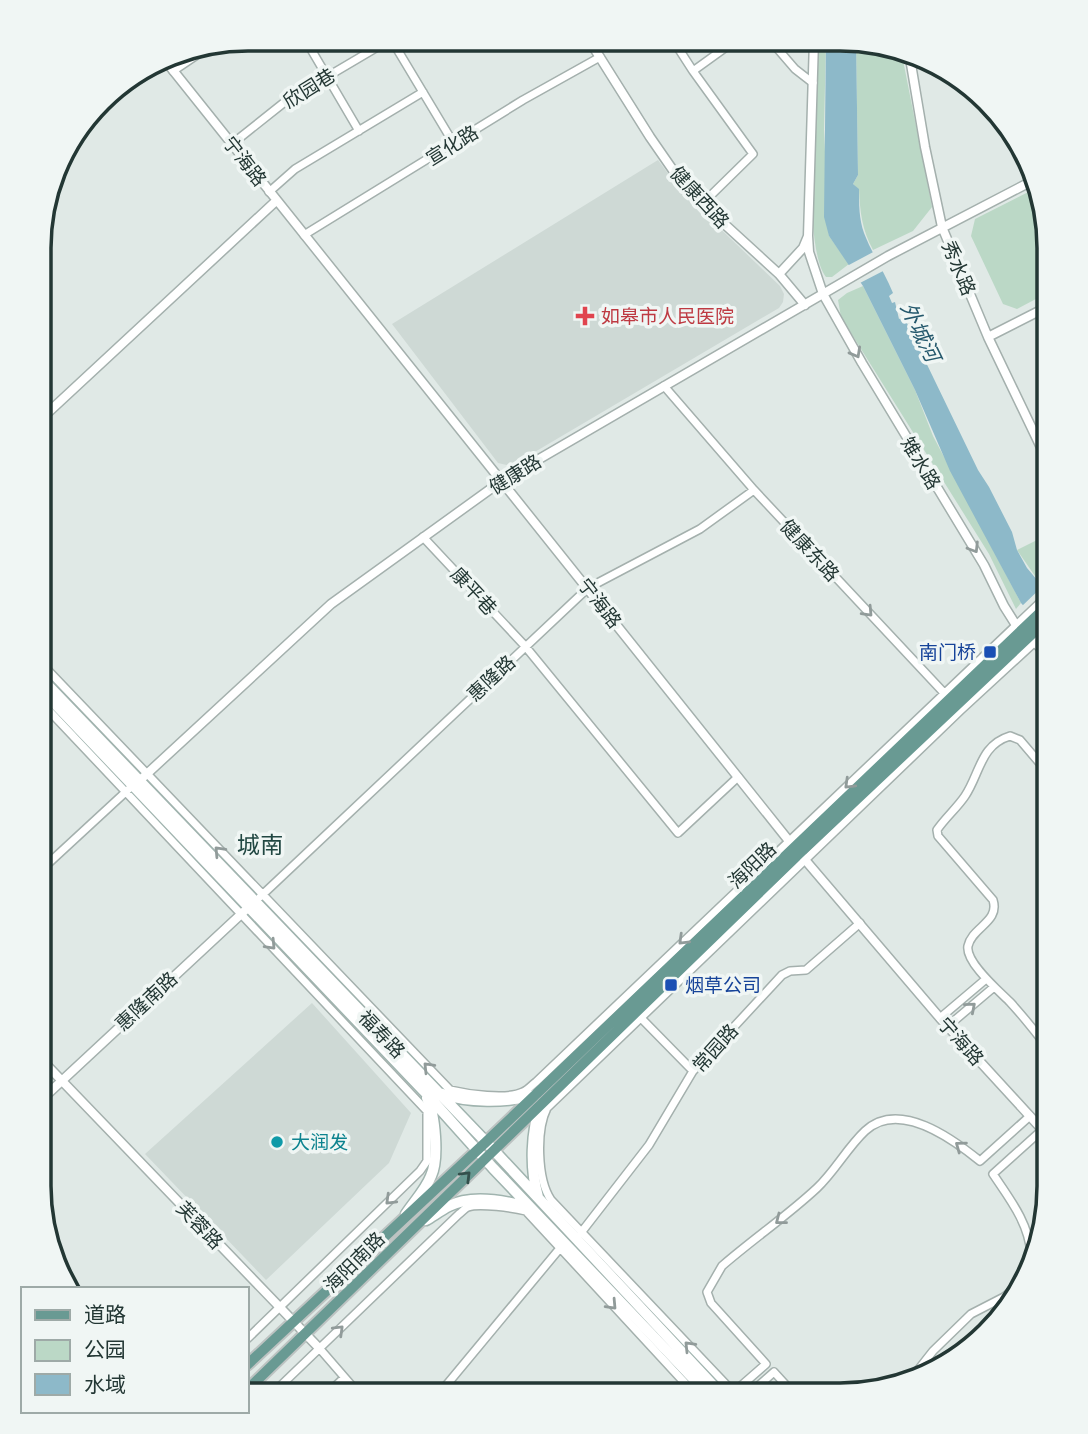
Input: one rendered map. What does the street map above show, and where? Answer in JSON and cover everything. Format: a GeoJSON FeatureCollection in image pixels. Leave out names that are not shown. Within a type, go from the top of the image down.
{"type":"FeatureCollection","features":[{"type":"Feature","properties":{"kind":"main road","name":"海阳路"},"geometry":{"type":"LineString","coordinates":[[485,1150],[1028,631],[1037,619]]}},
{"type":"Feature","properties":{"kind":"main road","name":"海阳路"},"geometry":{"type":"LineString","coordinates":[[1028,631],[1037,625]]}},
{"type":"Feature","properties":{"kind":"main road","name":"福寿路"},"geometry":{"type":"LineString","coordinates":[[51,688],[136,783]]}},
{"type":"Feature","properties":{"kind":"main road","name":"福寿路"},"geometry":{"type":"LineString","coordinates":[[51,699],[437,1092],[485,1150]]}},
{"type":"Feature","properties":{"kind":"main road","name":"福寿路"},"geometry":{"type":"LineString","coordinates":[[252,904],[424,1091],[485,1150],[570,1241],[710,1383]]}},
{"type":"Feature","properties":{"kind":"main road"},"geometry":{"type":"LineString","coordinates":[[401,1222],[432,1175],[435,1128],[433,1110],[424,1091]]}},
{"type":"Feature","properties":{"kind":"main road"},"geometry":{"type":"LineString","coordinates":[[412,1229],[451,1204],[508,1201],[535,1204],[536,1120],[539,1098],[455,1098],[437,1092]]}},
{"type":"Feature","properties":{"kind":"main road","name":"海阳南路"},"geometry":{"type":"LineString","coordinates":[[248,1364],[401,1222],[485,1150]]}},
{"type":"Feature","properties":{"kind":"main road","name":"海阳南路"},"geometry":{"type":"LineString","coordinates":[[254,1383],[412,1229],[485,1150]]}},
{"type":"Feature","properties":{"kind":"main road","name":"福寿路"},"geometry":{"type":"LineString","coordinates":[[570,1241],[698,1383]]}},
{"type":"Feature","properties":{"kind":"street"},"geometry":{"type":"LineString","coordinates":[[312,51],[359,131]]}},
{"type":"Feature","properties":{"kind":"street","name":"欣园巷"},"geometry":{"type":"LineString","coordinates":[[232,144],[286,101],[370,51]]}},
{"type":"Feature","properties":{"kind":"street"},"geometry":{"type":"LineString","coordinates":[[398,51],[454,144]]}},
{"type":"Feature","properties":{"kind":"street","name":"健康西路"},"geometry":{"type":"LineString","coordinates":[[596,51],[676,177],[779,274],[805,305]]}},
{"type":"Feature","properties":{"kind":"street"},"geometry":{"type":"LineString","coordinates":[[680,51],[753,153],[702,204]]}},
{"type":"Feature","properties":{"kind":"street"},"geometry":{"type":"LineString","coordinates":[[693,71],[721,51]]}},
{"type":"Feature","properties":{"kind":"street"},"geometry":{"type":"LineString","coordinates":[[779,51],[795,69],[813,83]]}},
{"type":"Feature","properties":{"kind":"street"},"geometry":{"type":"LineString","coordinates":[[779,274],[803,248],[808,236],[814,51]]}},
{"type":"Feature","properties":{"kind":"street","name":"宣化路"},"geometry":{"type":"LineString","coordinates":[[304,234],[523,100],[600,57]]}},
{"type":"Feature","properties":{"kind":"street"},"geometry":{"type":"LineString","coordinates":[[173,71],[191,59]]}},
{"type":"Feature","properties":{"kind":"street","name":"秀水路"},"geometry":{"type":"LineString","coordinates":[[912,65],[925,147],[942,227],[988,337],[1037,439]]}},
{"type":"Feature","properties":{"kind":"street","name":"宁海路"},"geometry":{"type":"LineString","coordinates":[[170,67],[503,480],[738,777],[940,1018],[1037,1124]]}},
{"type":"Feature","properties":{"kind":"street"},"geometry":{"type":"LineString","coordinates":[[269,192],[295,169],[423,92]]}},
{"type":"Feature","properties":{"kind":"street","name":"健康路"},"geometry":{"type":"LineString","coordinates":[[136,783],[331,604],[503,480],[888,256],[1026,184]]}},
{"type":"Feature","properties":{"kind":"street"},"geometry":{"type":"LineString","coordinates":[[51,410],[276,201]]}},
{"type":"Feature","properties":{"kind":"street","name":"雉水路"},"geometry":{"type":"LineString","coordinates":[[808,236],[809,252],[823,294],[909,443],[984,565],[1004,606],[1037,642]]}},
{"type":"Feature","properties":{"kind":"street"},"geometry":{"type":"LineString","coordinates":[[988,337],[1037,312]]}},
{"type":"Feature","properties":{"kind":"street","name":"健康东路"},"geometry":{"type":"LineString","coordinates":[[664,386],[754,490],[953,702]]}},
{"type":"Feature","properties":{"kind":"street","name":"惠隆路"},"geometry":{"type":"LineString","coordinates":[[252,904],[588,589],[700,528],[754,490]]}},
{"type":"Feature","properties":{"kind":"street","name":"康平巷"},"geometry":{"type":"LineString","coordinates":[[423,537],[525,646],[678,833],[738,777]]}},
{"type":"Feature","properties":{"kind":"street"},"geometry":{"type":"LineString","coordinates":[[51,676],[136,783],[252,904],[450,1090],[467,1094],[510,1095],[524,1092],[536,1082],[798,850],[1028,631],[1037,615]]}},
{"type":"Feature","properties":{"kind":"street"},"geometry":{"type":"LineString","coordinates":[[1028,631],[1037,630]]}},
{"type":"Feature","properties":{"kind":"street"},"geometry":{"type":"LineString","coordinates":[[51,710],[136,783]]}},
{"type":"Feature","properties":{"kind":"street"},"geometry":{"type":"LineString","coordinates":[[1037,760],[1020,740],[1010,736],[1001,739],[980,763],[961,803],[937,830],[937,836],[944,845],[993,900],[995,908],[992,917],[968,946],[969,954],[986,979],[1010,1002],[1037,1035]]}},
{"type":"Feature","properties":{"kind":"street"},"geometry":{"type":"LineString","coordinates":[[51,861],[136,783]]}},
{"type":"Feature","properties":{"kind":"street"},"geometry":{"type":"LineString","coordinates":[[686,1383],[570,1241],[544,1190],[541,1175],[541,1121],[547,1108],[640,1017],[798,850]]}},
{"type":"Feature","properties":{"kind":"street"},"geometry":{"type":"LineString","coordinates":[[248,1338],[420,1171],[427,1161],[427,1111],[252,904]]}},
{"type":"Feature","properties":{"kind":"street","name":"惠隆南路"},"geometry":{"type":"LineString","coordinates":[[51,1091],[252,904]]}},
{"type":"Feature","properties":{"kind":"street","name":"常园路"},"geometry":{"type":"LineString","coordinates":[[448,1383],[649,1145],[693,1071],[782,975],[790,971],[806,970],[860,923]]}},
{"type":"Feature","properties":{"kind":"street"},"geometry":{"type":"LineString","coordinates":[[940,1018],[986,979]]}},
{"type":"Feature","properties":{"kind":"street"},"geometry":{"type":"LineString","coordinates":[[948,1026],[994,987]]}},
{"type":"Feature","properties":{"kind":"street"},"geometry":{"type":"LineString","coordinates":[[640,1017],[693,1071]]}},
{"type":"Feature","properties":{"kind":"street","name":"芙蓉路"},"geometry":{"type":"LineString","coordinates":[[51,1070],[320,1349],[349,1383]]}},
{"type":"Feature","properties":{"kind":"street"},"geometry":{"type":"LineString","coordinates":[[980,1161],[1030,1116]]}},
{"type":"Feature","properties":{"kind":"street"},"geometry":{"type":"LineString","coordinates":[[784,1383],[711,1303],[707,1292],[722,1266],[822,1184],[866,1129],[879,1122],[895,1121],[925,1125],[937,1130],[980,1161],[993,1174],[1017,1211],[1029,1243]]}},
{"type":"Feature","properties":{"kind":"street"},"geometry":{"type":"LineString","coordinates":[[993,1174],[1037,1134]]}},
{"type":"Feature","properties":{"kind":"street"},"geometry":{"type":"LineString","coordinates":[[284,1383],[469,1207],[510,1207],[526,1211],[570,1241],[723,1383]]}},
{"type":"Feature","properties":{"kind":"street"},"geometry":{"type":"LineString","coordinates":[[922,1365],[971,1314],[1003,1298]]}},
{"type":"Feature","properties":{"kind":"street"},"geometry":{"type":"LineString","coordinates":[[746,1383],[766,1364]]}},
{"type":"Feature","properties":{"kind":"street"},"geometry":{"type":"LineString","coordinates":[[762,1383],[774,1373]]}},
{"type":"Feature","properties":{"kind":"street"},"geometry":{"type":"LineString","coordinates":[[339,1383],[344,1378]]}},
{"type":"Feature","properties":{"kind":"shaded area","name":"如皋市人民医院"},"geometry":{"type":"Polygon","coordinates":[[[658,160],[681,191],[780,286],[784,294],[783,302],[779,308],[511,466],[498,463],[392,324],[658,160]]]}},
{"type":"Feature","properties":{"kind":"shaded area","name":"大润发"},"geometry":{"type":"Polygon","coordinates":[[[312,1003],[411,1113],[389,1163],[266,1280],[145,1154],[312,1003]]]}},
{"type":"Feature","properties":{"kind":"green space"},"geometry":{"type":"Polygon","coordinates":[[[817,51],[826,51],[824,130],[829,236],[849,264],[832,277],[826,277],[818,260],[814,233],[813,127],[817,51]]]}},
{"type":"Feature","properties":{"kind":"green space"},"geometry":{"type":"Polygon","coordinates":[[[856,52],[903,62],[932,207],[913,231],[873,250],[862,221],[859,190],[853,184],[858,175],[856,52]]]}},
{"type":"Feature","properties":{"kind":"green space"},"geometry":{"type":"Polygon","coordinates":[[[1029,192],[1036,222],[1037,298],[1017,309],[1003,304],[971,236],[975,219],[1029,192]]]}},
{"type":"Feature","properties":{"kind":"green space"},"geometry":{"type":"Polygon","coordinates":[[[863,286],[915,390],[933,436],[1021,603],[1016,609],[989,554],[841,317],[838,300],[863,286]]]}},
{"type":"Feature","properties":{"kind":"green space"},"geometry":{"type":"Polygon","coordinates":[[[1037,540],[1037,579],[1017,550],[1037,540]]]}},
{"type":"Feature","properties":{"kind":"water"},"geometry":{"type":"Polygon","coordinates":[[[826,51],[856,52],[858,175],[853,184],[859,189],[860,217],[864,233],[893,293],[889,296],[892,303],[895,302],[899,319],[904,317],[978,470],[1012,532],[1017,550],[1037,580],[1037,621],[1021,603],[950,471],[915,390],[863,286],[829,236],[824,217],[826,51]]]}},
{"type":"Feature","properties":{"kind":"pier"},"geometry":{"type":"Polygon","coordinates":[[[877,250],[887,269],[858,284],[847,266],[877,250]]]}},
{"type":"Feature","properties":{"kind":"pier"},"geometry":{"type":"Polygon","coordinates":[[[1037,592],[1037,624],[1021,607],[1037,592]]]}},
{"type":"Feature","properties":{"kind":"place","name":"如皋市人民医院"},"geometry":{"type":"Point","coordinates":[585,316]}},
{"type":"Feature","properties":{"kind":"place","name":"南门桥"},"geometry":{"type":"Point","coordinates":[990,652]}},
{"type":"Feature","properties":{"kind":"place","name":"烟草公司"},"geometry":{"type":"Point","coordinates":[671,985]}},
{"type":"Feature","properties":{"kind":"place","name":"大润发"},"geometry":{"type":"Point","coordinates":[277,1142]}},
{"type":"Feature","properties":{"kind":"district","name":"城南"},"geometry":{"type":"Point","coordinates":[260,845]}},
{"type":"Feature","properties":{"kind":"water label","name":"外城河"},"geometry":{"type":"Point","coordinates":[920,332]}}]}
